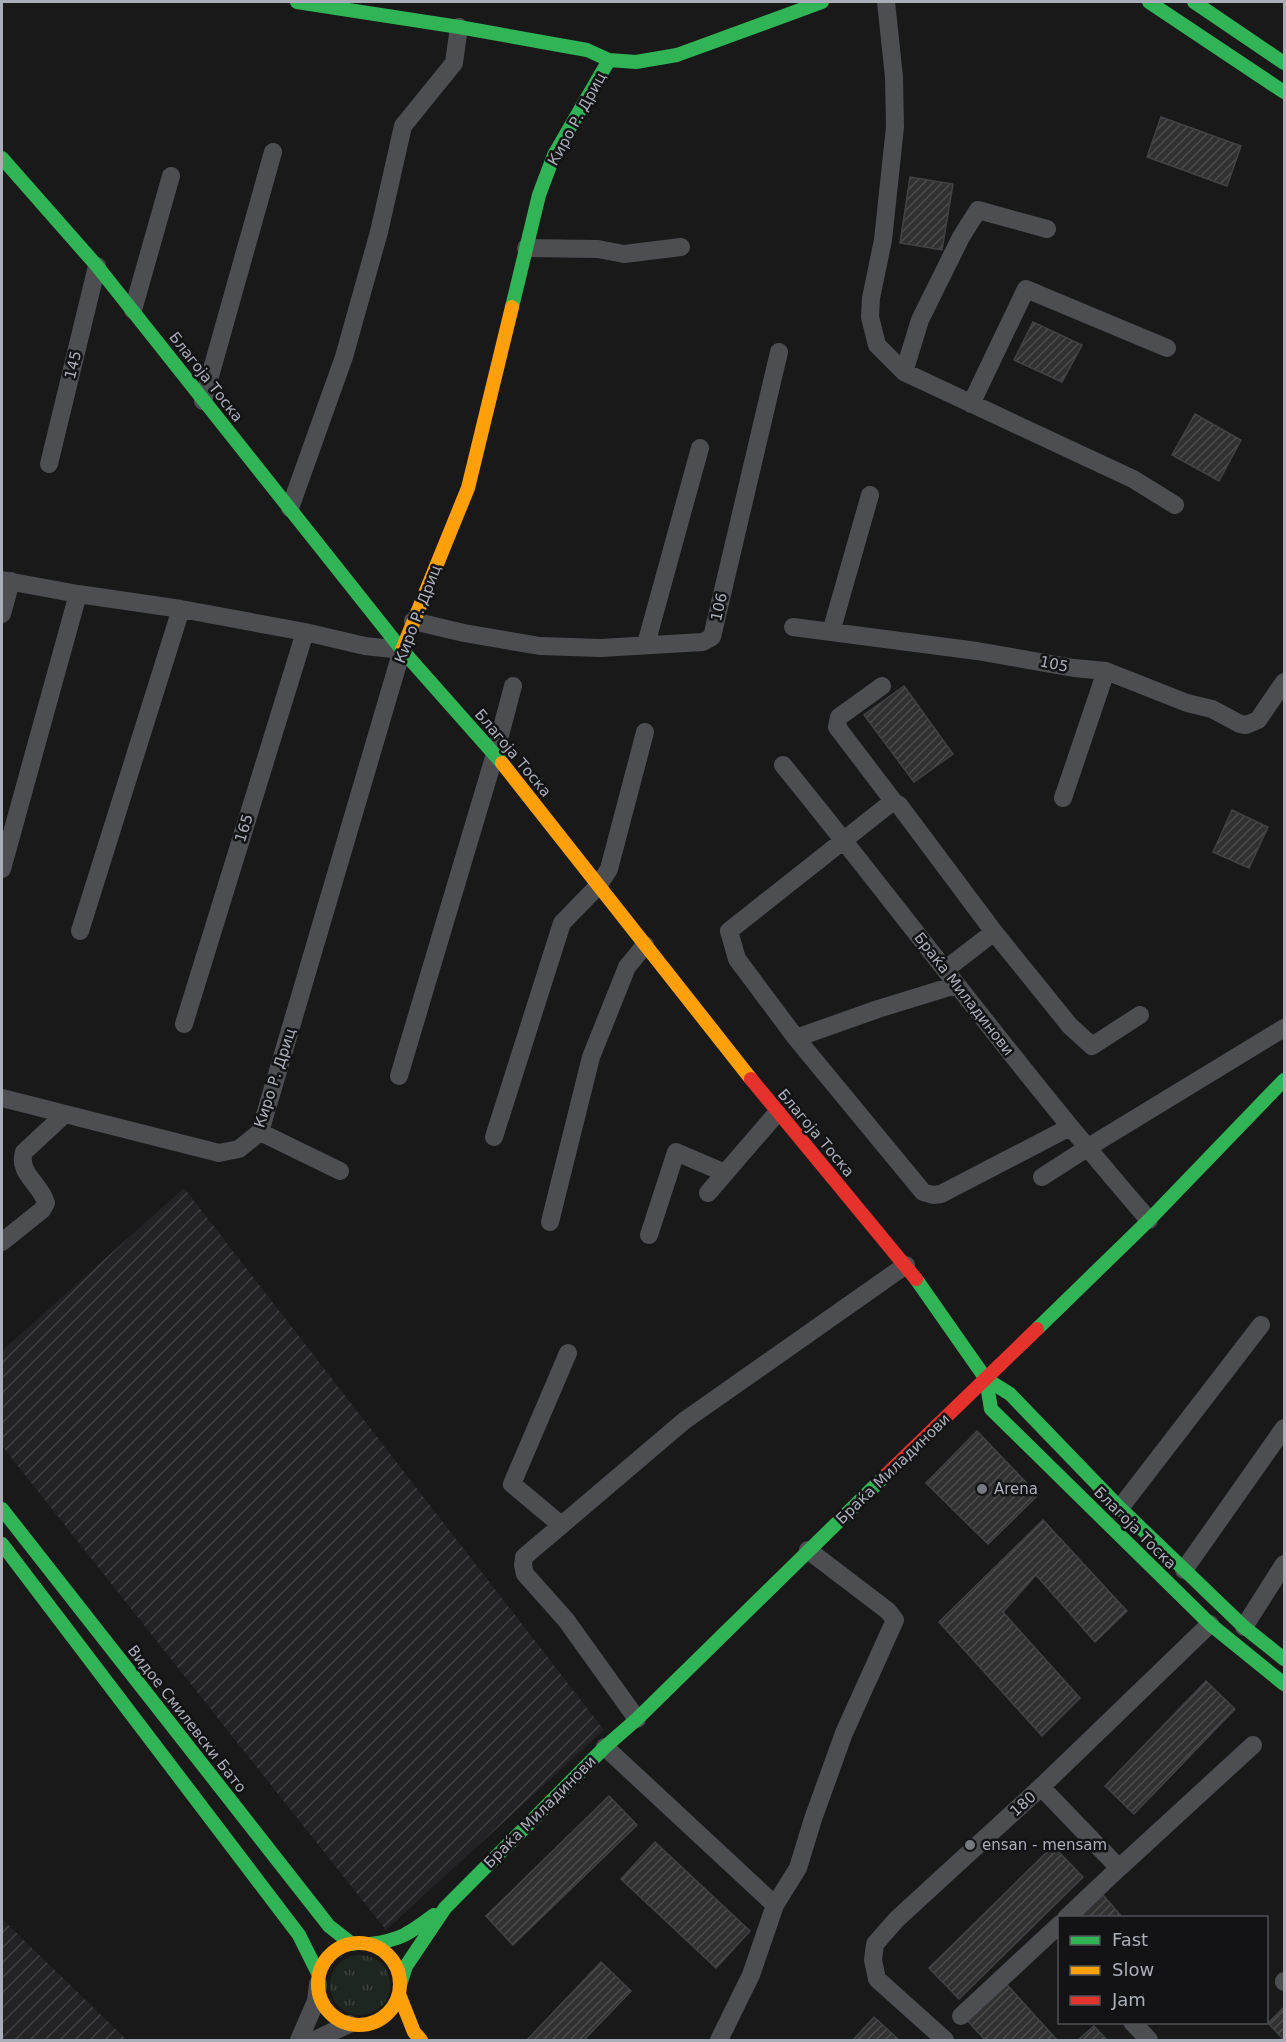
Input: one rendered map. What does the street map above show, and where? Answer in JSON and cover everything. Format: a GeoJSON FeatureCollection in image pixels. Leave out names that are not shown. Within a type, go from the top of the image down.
{"type":"FeatureCollection","features":[{"type":"Feature","properties":{"kind":"street"},"geometry":{"type":"LineString","coordinates":[[297,2],[336,5],[587,50],[609,60],[636,62],[677,55],[822,2]]}},
{"type":"Feature","properties":{"kind":"street"},"geometry":{"type":"LineString","coordinates":[[886,2],[894,77],[895,127],[883,240],[871,298],[870,317],[877,345],[904,372],[1133,479],[1175,505]]}},
{"type":"Feature","properties":{"kind":"street"},"geometry":{"type":"LineString","coordinates":[[1149,2],[1284,92]]}},
{"type":"Feature","properties":{"kind":"street"},"geometry":{"type":"LineString","coordinates":[[1194,2],[1284,63]]}},
{"type":"Feature","properties":{"kind":"street"},"geometry":{"type":"LineString","coordinates":[[290,508],[344,357],[379,232],[403,126],[454,63],[459,27]]}},
{"type":"Feature","properties":{"kind":"street","name":"Киро Р. Дриц"},"geometry":{"type":"LineString","coordinates":[[65,1114],[219,1153],[239,1149],[260,1132],[402,650],[468,488],[506,339],[539,195],[554,155],[609,60]]}},
{"type":"Feature","properties":{"kind":"street"},"geometry":{"type":"LineString","coordinates":[[203,401],[273,152]]}},
{"type":"Feature","properties":{"kind":"street","name":"Благоја Тоска"},"geometry":{"type":"LineString","coordinates":[[2,158],[97,266],[402,650],[495,754],[777,1113],[906,1265],[986,1379],[1010,1394],[1120,1508],[1184,1570],[1244,1627],[1284,1659]]}},
{"type":"Feature","properties":{"kind":"street"},"geometry":{"type":"LineString","coordinates":[[132,310],[171,176]]}},
{"type":"Feature","properties":{"kind":"street"},"geometry":{"type":"LineString","coordinates":[[904,372],[920,320],[961,237],[978,210],[1047,230]]}},
{"type":"Feature","properties":{"kind":"street"},"geometry":{"type":"LineString","coordinates":[[526,248],[598,249],[624,254],[681,247]]}},
{"type":"Feature","properties":{"kind":"street","name":"145"},"geometry":{"type":"LineString","coordinates":[[49,464],[97,266]]}},
{"type":"Feature","properties":{"kind":"street"},"geometry":{"type":"LineString","coordinates":[[971,404],[1026,289],[1167,348]]}},
{"type":"Feature","properties":{"kind":"street","name":"106"},"geometry":{"type":"LineString","coordinates":[[412,621],[464,633],[540,646],[601,648],[703,642],[711,637],[778,352]]}},
{"type":"Feature","properties":{"kind":"street"},"geometry":{"type":"LineString","coordinates":[[646,645],[700,448]]}},
{"type":"Feature","properties":{"kind":"street"},"geometry":{"type":"LineString","coordinates":[[831,632],[870,495]]}},
{"type":"Feature","properties":{"kind":"street"},"geometry":{"type":"LineString","coordinates":[[2,614],[6,580],[78,594],[181,609],[305,632],[365,646],[402,650]]}},
{"type":"Feature","properties":{"kind":"street"},"geometry":{"type":"LineString","coordinates":[[2,869],[78,594]]}},
{"type":"Feature","properties":{"kind":"street"},"geometry":{"type":"LineString","coordinates":[[80,931],[181,609]]}},
{"type":"Feature","properties":{"kind":"street","name":"105"},"geometry":{"type":"LineString","coordinates":[[793,627],[977,651],[1074,668],[1106,671],[1187,703],[1212,709],[1246,725],[1258,720],[1284,682]]}},
{"type":"Feature","properties":{"kind":"street","name":"165"},"geometry":{"type":"LineString","coordinates":[[184,1024],[305,632]]}},
{"type":"Feature","properties":{"kind":"street"},"geometry":{"type":"LineString","coordinates":[[1063,798],[1106,671]]}},
{"type":"Feature","properties":{"kind":"street"},"geometry":{"type":"LineString","coordinates":[[399,1076],[495,754],[513,686]]}},
{"type":"Feature","properties":{"kind":"street"},"geometry":{"type":"LineString","coordinates":[[882,686],[839,717],[837,727],[994,932],[1070,1026],[1092,1046],[1140,1015]]}},
{"type":"Feature","properties":{"kind":"street"},"geometry":{"type":"LineString","coordinates":[[494,1137],[562,923],[598,886],[609,869],[645,732]]}},
{"type":"Feature","properties":{"kind":"street","name":"Браќа Миладинови"},"geometry":{"type":"LineString","coordinates":[[783,765],[1087,1148],[1149,1220]]}},
{"type":"Feature","properties":{"kind":"street"},"geometry":{"type":"LineString","coordinates":[[894,802],[729,931],[737,958],[796,1038],[923,1192],[933,1195],[941,1194],[1070,1126]]}},
{"type":"Feature","properties":{"kind":"street"},"geometry":{"type":"LineString","coordinates":[[946,969],[994,932]]}},
{"type":"Feature","properties":{"kind":"street"},"geometry":{"type":"LineString","coordinates":[[550,1222],[591,1057],[627,967],[645,945]]}},
{"type":"Feature","properties":{"kind":"street"},"geometry":{"type":"LineString","coordinates":[[796,1038],[956,985]]}},
{"type":"Feature","properties":{"kind":"street"},"geometry":{"type":"LineString","coordinates":[[1042,1177],[1284,1028]]}},
{"type":"Feature","properties":{"kind":"street","name":"Браќа Миладинови"},"geometry":{"type":"LineString","coordinates":[[445,1908],[605,1747],[637,1719],[808,1550],[1276,1100],[1284,1080]]}},
{"type":"Feature","properties":{"kind":"street"},"geometry":{"type":"LineString","coordinates":[[2,1098],[65,1114]]}},
{"type":"Feature","properties":{"kind":"street"},"geometry":{"type":"LineString","coordinates":[[708,1193],[777,1113]]}},
{"type":"Feature","properties":{"kind":"street"},"geometry":{"type":"LineString","coordinates":[[2,1242],[42,1210],[46,1203],[44,1196],[24,1169],[22,1159],[24,1152],[65,1114]]}},
{"type":"Feature","properties":{"kind":"street"},"geometry":{"type":"LineString","coordinates":[[260,1132],[340,1171]]}},
{"type":"Feature","properties":{"kind":"street"},"geometry":{"type":"LineString","coordinates":[[649,1235],[676,1152],[725,1173]]}},
{"type":"Feature","properties":{"kind":"street"},"geometry":{"type":"LineString","coordinates":[[637,1719],[566,1620],[525,1574],[524,1557],[684,1421],[906,1265]]}},
{"type":"Feature","properties":{"kind":"street"},"geometry":{"type":"LineString","coordinates":[[1120,1508],[1261,1325]]}},
{"type":"Feature","properties":{"kind":"street"},"geometry":{"type":"LineString","coordinates":[[561,1526],[512,1484],[568,1353]]}},
{"type":"Feature","properties":{"kind":"street","name":"Благоја Тоска"},"geometry":{"type":"LineString","coordinates":[[986,1379],[991,1409],[1210,1624],[1284,1684]]}},
{"type":"Feature","properties":{"kind":"street"},"geometry":{"type":"LineString","coordinates":[[1184,1570],[1284,1428]]}},
{"type":"Feature","properties":{"kind":"street","name":"Видое Смилевски Бато"},"geometry":{"type":"LineString","coordinates":[[2,1509],[329,1926],[352,1944]]}},
{"type":"Feature","properties":{"kind":"street"},"geometry":{"type":"LineString","coordinates":[[2,1544],[299,1935],[318,1980],[320,1998],[327,2010],[337,2019],[372,2035]]}},
{"type":"Feature","properties":{"kind":"street"},"geometry":{"type":"LineString","coordinates":[[719,2040],[751,1975],[774,1914],[775,1905],[798,1868],[844,1733],[895,1620],[888,1611],[808,1550]]}},
{"type":"Feature","properties":{"kind":"street"},"geometry":{"type":"LineString","coordinates":[[1244,1627],[1284,1564]]}},
{"type":"Feature","properties":{"kind":"street","name":"180"},"geometry":{"type":"LineString","coordinates":[[945,2040],[877,1979],[873,1960],[875,1944],[897,1919],[1041,1787],[1210,1624]]}},
{"type":"Feature","properties":{"kind":"street"},"geometry":{"type":"LineString","coordinates":[[1067,1916],[1253,1745]]}},
{"type":"Feature","properties":{"kind":"street"},"geometry":{"type":"LineString","coordinates":[[605,1747],[775,1905]]}},
{"type":"Feature","properties":{"kind":"street"},"geometry":{"type":"LineString","coordinates":[[1041,1787],[1119,1868]]}},
{"type":"Feature","properties":{"kind":"street"},"geometry":{"type":"LineString","coordinates":[[299,2040],[316,2001],[318,1980],[325,1960],[337,1949],[352,1944],[391,1941],[407,1935],[445,1908]]}},
{"type":"Feature","properties":{"kind":"street"},"geometry":{"type":"LineString","coordinates":[[315,2040],[353,2025],[368,2025],[387,2014],[394,2005],[406,1966],[445,1908]]}},
{"type":"Feature","properties":{"kind":"street"},"geometry":{"type":"LineString","coordinates":[[961,2016],[1056,1935]]}},
{"type":"Feature","properties":{"kind":"street"},"geometry":{"type":"LineString","coordinates":[[370,1944],[392,1959],[397,1967],[399,1990],[414,2032],[421,2040]]}},
{"type":"Feature","properties":{"kind":"street"},"geometry":{"type":"LineString","coordinates":[[1134,2024],[1149,2040]]}},
{"type":"Feature","properties":{"kind":"shaded area"},"geometry":{"type":"Polygon","coordinates":[[[184,1188],[604,1730],[386,1930],[2,1446],[2,1351],[184,1188]]]}},
{"type":"Feature","properties":{"kind":"shaded area"},"geometry":{"type":"Polygon","coordinates":[[[2,1919],[127,2040],[2,2040],[2,1919]]]}},
{"type":"Feature","properties":{"kind":"green space"},"geometry":{"type":"Polygon","coordinates":[[[360,1955],[377,1960],[385,1968],[390,1985],[385,2002],[377,2010],[360,2015],[343,2010],[335,2002],[330,1985],[335,1968],[343,1960],[360,1955]]]}},
{"type":"Feature","properties":{"kind":"building"},"geometry":{"type":"Polygon","coordinates":[[[1161,117],[1241,146],[1227,186],[1147,157],[1161,117]]]}},
{"type":"Feature","properties":{"kind":"building"},"geometry":{"type":"Polygon","coordinates":[[[910,177],[953,184],[942,250],[900,243],[910,177]]]}},
{"type":"Feature","properties":{"kind":"building"},"geometry":{"type":"Polygon","coordinates":[[[1033,322],[1082,345],[1062,382],[1014,360],[1033,322]]]}},
{"type":"Feature","properties":{"kind":"building"},"geometry":{"type":"Polygon","coordinates":[[[1195,414],[1241,440],[1219,481],[1172,455],[1195,414]]]}},
{"type":"Feature","properties":{"kind":"building"},"geometry":{"type":"Polygon","coordinates":[[[904,686],[953,754],[914,782],[864,715],[904,686]]]}},
{"type":"Feature","properties":{"kind":"building"},"geometry":{"type":"Polygon","coordinates":[[[1232,810],[1268,827],[1249,868],[1213,852],[1232,810]]]}},
{"type":"Feature","properties":{"kind":"building","name":"Arena"},"geometry":{"type":"Polygon","coordinates":[[[977,1431],[1038,1495],[988,1544],[926,1483],[977,1431]]]}},
{"type":"Feature","properties":{"kind":"building"},"geometry":{"type":"Polygon","coordinates":[[[1043,1520],[1127,1611],[1095,1642],[1036,1575],[1003,1612],[1080,1698],[1042,1736],[939,1622],[1043,1520]]]}},
{"type":"Feature","properties":{"kind":"building"},"geometry":{"type":"Polygon","coordinates":[[[1206,1681],[1235,1709],[1134,1814],[1105,1786],[1206,1681]]]}},
{"type":"Feature","properties":{"kind":"building"},"geometry":{"type":"Polygon","coordinates":[[[609,1796],[637,1825],[513,1945],[486,1916],[609,1796]]]}},
{"type":"Feature","properties":{"kind":"building"},"geometry":{"type":"Polygon","coordinates":[[[655,1842],[750,1931],[716,1968],[621,1879],[655,1842]]]}},
{"type":"Feature","properties":{"kind":"building"},"geometry":{"type":"Polygon","coordinates":[[[1053,1846],[1083,1877],[959,1999],[929,1968],[1053,1846]]]}},
{"type":"Feature","properties":{"kind":"building"},"geometry":{"type":"Polygon","coordinates":[[[1103,1895],[1121,1916],[1081,1916],[1103,1895]]]}},
{"type":"Feature","properties":{"kind":"building"},"geometry":{"type":"Polygon","coordinates":[[[601,1962],[631,1991],[584,2040],[527,2040],[601,1962]]]}},
{"type":"Feature","properties":{"kind":"building"},"geometry":{"type":"Polygon","coordinates":[[[1001,1978],[1057,2040],[985,2040],[965,2018],[1001,1978]]]}},
{"type":"Feature","properties":{"kind":"building"},"geometry":{"type":"Polygon","coordinates":[[[1284,2007],[1284,2040],[1268,2023],[1284,2007]]]}},
{"type":"Feature","properties":{"kind":"building"},"geometry":{"type":"Polygon","coordinates":[[[874,2017],[899,2040],[853,2040],[874,2017]]]}},
{"type":"Feature","properties":{"kind":"building"},"geometry":{"type":"Polygon","coordinates":[[[1094,2026],[1107,2040],[1078,2040],[1094,2026]]]}},
{"type":"Feature","properties":{"kind":"traffic: fast"},"geometry":{"type":"LineString","coordinates":[[297,2],[459,27],[587,50],[609,60],[636,62],[677,55],[822,2]]}},
{"type":"Feature","properties":{"kind":"traffic: fast"},"geometry":{"type":"LineString","coordinates":[[1149,2],[1284,92]]}},
{"type":"Feature","properties":{"kind":"traffic: fast"},"geometry":{"type":"LineString","coordinates":[[1194,2],[1284,63]]}},
{"type":"Feature","properties":{"kind":"traffic: fast"},"geometry":{"type":"LineString","coordinates":[[512,307],[539,195],[554,155],[609,60]]}},
{"type":"Feature","properties":{"kind":"traffic: fast"},"geometry":{"type":"LineString","coordinates":[[2,158],[97,266],[402,650],[502,763]]}},
{"type":"Feature","properties":{"kind":"traffic: fast"},"geometry":{"type":"LineString","coordinates":[[1037,1329],[1149,1220],[1284,1080]]}},
{"type":"Feature","properties":{"kind":"traffic: fast"},"geometry":{"type":"LineString","coordinates":[[916,1279],[986,1379],[1010,1394],[1120,1508],[1244,1627],[1284,1659]]}},
{"type":"Feature","properties":{"kind":"traffic: fast"},"geometry":{"type":"LineString","coordinates":[[986,1379],[991,1409],[1210,1624],[1284,1684]]}},
{"type":"Feature","properties":{"kind":"traffic: fast"},"geometry":{"type":"LineString","coordinates":[[400,1985],[406,1966],[445,1908],[605,1747],[637,1719],[887,1474]]}},
{"type":"Feature","properties":{"kind":"traffic: fast"},"geometry":{"type":"LineString","coordinates":[[2,1509],[329,1926],[352,1944]]}},
{"type":"Feature","properties":{"kind":"traffic: fast"},"geometry":{"type":"LineString","coordinates":[[2,1544],[299,1935],[319,1975]]}},
{"type":"Feature","properties":{"kind":"traffic: fast"},"geometry":{"type":"LineString","coordinates":[[370,1944],[405,1935],[434,1915]]}},
{"type":"Feature","properties":{"kind":"traffic: slow"},"geometry":{"type":"LineString","coordinates":[[402,650],[468,488],[512,307]]}},
{"type":"Feature","properties":{"kind":"traffic: slow"},"geometry":{"type":"LineString","coordinates":[[502,763],[751,1079]]}},
{"type":"Feature","properties":{"kind":"traffic: slow"},"geometry":{"type":"LineString","coordinates":[[359,1943],[375,1946],[388,1955],[397,1968],[400,1984],[397,2000],[388,2013],[375,2022],[359,2025],[343,2022],[330,2013],[321,2000],[318,1984],[321,1968],[330,1955],[343,1946],[359,1943]]}},
{"type":"Feature","properties":{"kind":"traffic: slow"},"geometry":{"type":"LineString","coordinates":[[399,1994],[414,2032],[421,2040]]}},
{"type":"Feature","properties":{"kind":"traffic: jam"},"geometry":{"type":"LineString","coordinates":[[751,1079],[916,1279]]}},
{"type":"Feature","properties":{"kind":"traffic: jam"},"geometry":{"type":"LineString","coordinates":[[887,1474],[1037,1329]]}},
{"type":"Feature","properties":{"kind":"place","name":"Arena"},"geometry":{"type":"Point","coordinates":[982,1489]}},
{"type":"Feature","properties":{"kind":"place","name":"ensan - mensam"},"geometry":{"type":"Point","coordinates":[970,1845]}}]}
